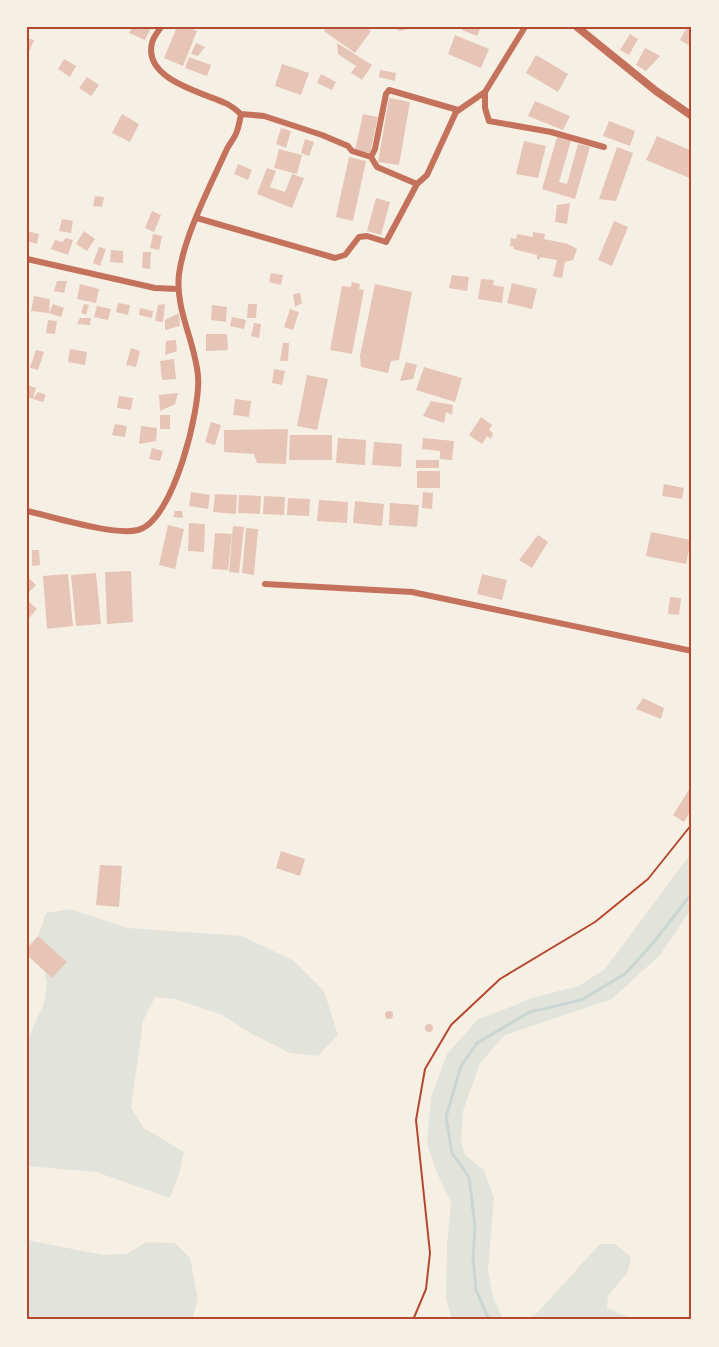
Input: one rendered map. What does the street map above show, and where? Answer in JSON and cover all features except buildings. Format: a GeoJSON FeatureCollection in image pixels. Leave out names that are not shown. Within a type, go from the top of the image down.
{"type":"FeatureCollection","features":[{"type":"Feature","properties":{"kind":"street"},"geometry":{"type":"LineString","coordinates":[[161,27],[152,40],[151,53],[158,69],[179,84],[228,104],[241,114],[264,116],[322,135],[348,146],[352,151],[371,157],[377,167],[417,184]]}},
{"type":"Feature","properties":{"kind":"street"},"geometry":{"type":"LineString","coordinates":[[197,218],[335,258],[345,255],[359,237],[367,236],[386,242],[417,184],[427,175],[458,110],[485,92],[525,27]]}},
{"type":"Feature","properties":{"kind":"street"},"geometry":{"type":"LineString","coordinates":[[577,27],[656,91],[691,111]]}},
{"type":"Feature","properties":{"kind":"street"},"geometry":{"type":"LineString","coordinates":[[371,157],[375,149],[386,94],[389,90],[458,110]]}},
{"type":"Feature","properties":{"kind":"street"},"geometry":{"type":"LineString","coordinates":[[485,92],[485,108],[489,121],[551,132],[604,147]]}},
{"type":"Feature","properties":{"kind":"street"},"geometry":{"type":"LineString","coordinates":[[27,511],[121,532],[140,530],[156,520],[174,487],[186,451],[197,394],[198,376],[178,289],[180,270],[197,218],[227,147],[237,132],[241,114]]}},
{"type":"Feature","properties":{"kind":"street"},"geometry":{"type":"LineString","coordinates":[[27,259],[155,288],[178,289]]}},
{"type":"Feature","properties":{"kind":"street"},"geometry":{"type":"LineString","coordinates":[[265,584],[412,591],[692,651]]}},
{"type":"Feature","properties":{"kind":"path"},"geometry":{"type":"LineString","coordinates":[[413,1320],[426,1289],[430,1253],[416,1120],[425,1069],[451,1025],[500,979],[604,915],[648,879],[692,824]]}},
{"type":"Feature","properties":{"kind":"shaded area"},"geometry":{"type":"Polygon","coordinates":[[[692,852],[692,908],[660,955],[612,999],[505,1035],[480,1063],[463,1111],[461,1142],[465,1155],[484,1170],[494,1198],[488,1270],[493,1297],[503,1319],[506,1320],[452,1320],[446,1298],[451,1202],[437,1173],[427,1143],[431,1097],[447,1054],[477,1020],[535,997],[579,986],[605,969],[692,852]]]}},
{"type":"Feature","properties":{"kind":"shaded area"},"geometry":{"type":"Polygon","coordinates":[[[70,909],[128,928],[242,936],[294,961],[324,991],[338,1035],[318,1056],[290,1053],[252,1034],[222,1015],[175,999],[155,997],[143,1021],[131,1108],[144,1128],[184,1152],[170,1198],[96,1172],[27,1166],[27,1036],[44,1003],[47,983],[38,936],[46,913],[70,909]]]}},
{"type":"Feature","properties":{"kind":"shaded area"},"geometry":{"type":"Polygon","coordinates":[[[27,1240],[103,1255],[126,1254],[147,1242],[175,1243],[190,1258],[198,1299],[193,1317],[180,1320],[27,1320],[27,1240]]]}},
{"type":"Feature","properties":{"kind":"shaded area"},"geometry":{"type":"Polygon","coordinates":[[[600,1244],[615,1244],[631,1257],[628,1272],[608,1296],[607,1308],[635,1320],[526,1320],[537,1313],[600,1244]]]}},
{"type":"Feature","properties":{"kind":"waterway"},"geometry":{"type":"LineString","coordinates":[[489,1320],[476,1290],[473,1258],[475,1227],[469,1177],[452,1153],[446,1117],[461,1066],[477,1043],[530,1012],[581,1000],[625,974],[653,943],[692,893]]}}]}
